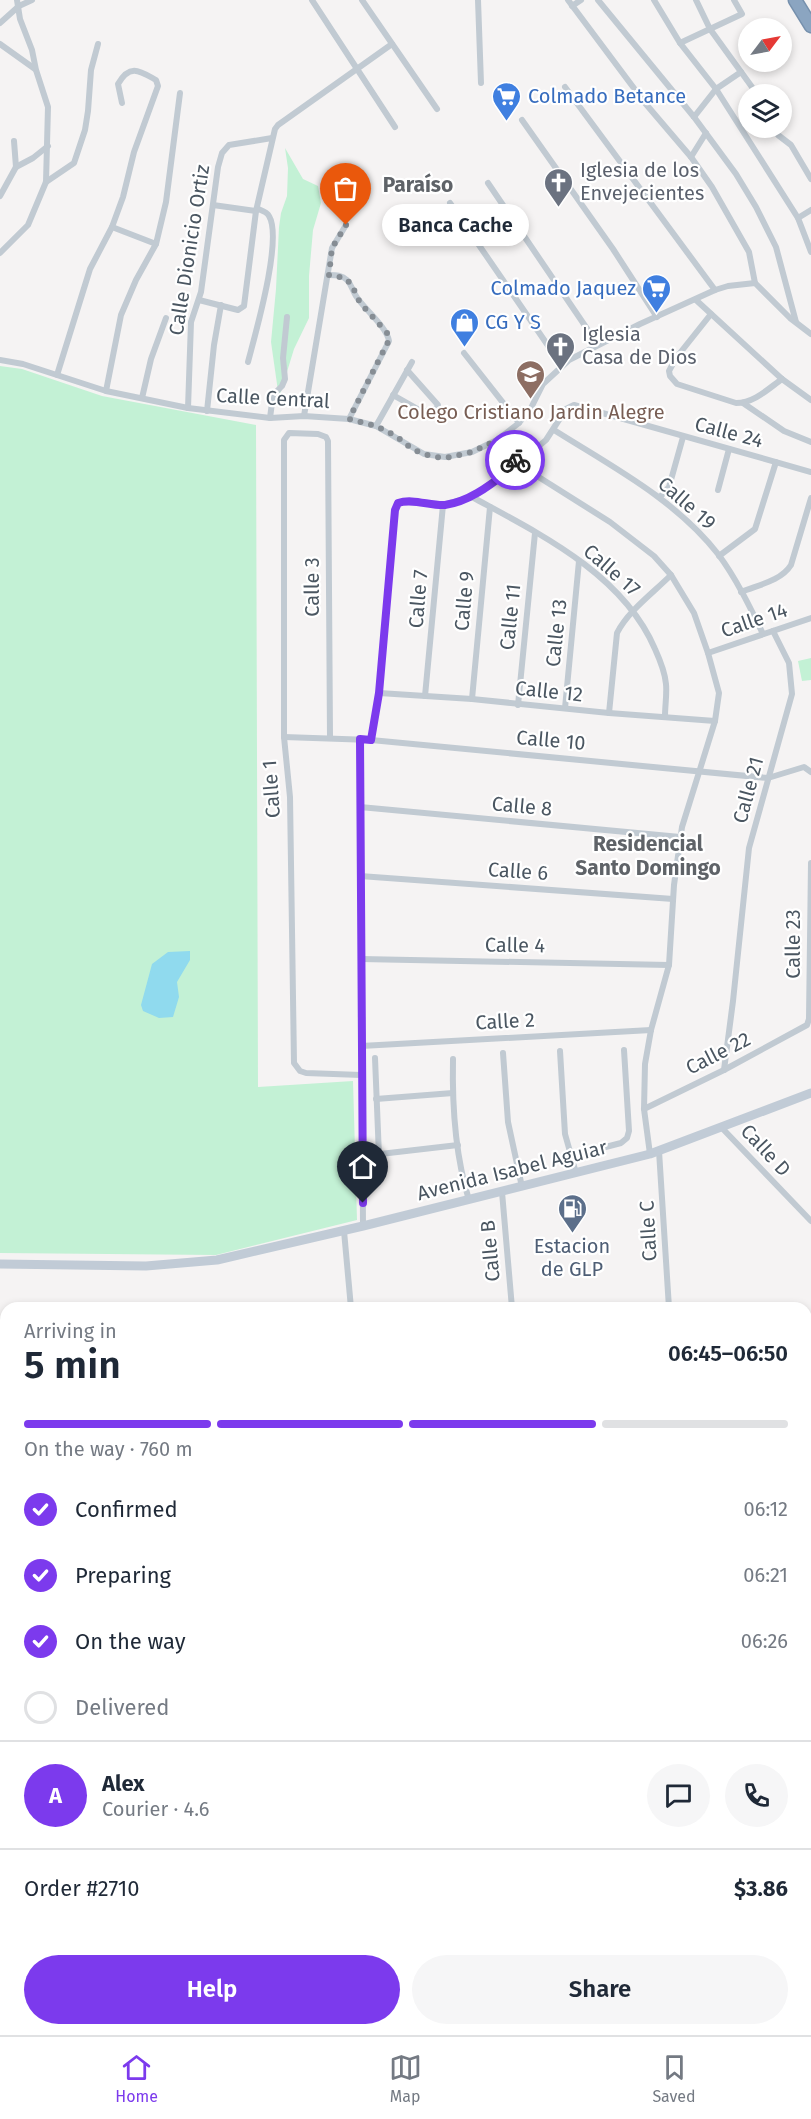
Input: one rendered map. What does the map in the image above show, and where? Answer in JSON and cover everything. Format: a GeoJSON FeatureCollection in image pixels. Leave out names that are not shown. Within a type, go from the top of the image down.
{"type":"FeatureCollection","features":[{"type":"Feature","properties":{"kind":"highway"},"geometry":{"type":"LineString","coordinates":[[795,0],[811,26]]}},
{"type":"Feature","properties":{"kind":"main road","name":"Avenida Isabel Aguiar"},"geometry":{"type":"LineString","coordinates":[[0,1264],[146,1266],[217,1260],[363,1227],[655,1153],[811,1093]]}},
{"type":"Feature","properties":{"kind":"street"},"geometry":{"type":"LineString","coordinates":[[0,23],[18,3],[32,0]]}},
{"type":"Feature","properties":{"kind":"street"},"geometry":{"type":"LineString","coordinates":[[312,0],[395,127]]}},
{"type":"Feature","properties":{"kind":"street"},"geometry":{"type":"LineString","coordinates":[[362,0],[437,109]]}},
{"type":"Feature","properties":{"kind":"street"},"geometry":{"type":"LineString","coordinates":[[478,0],[481,83]]}},
{"type":"Feature","properties":{"kind":"street"},"geometry":{"type":"LineString","coordinates":[[581,0],[570,3],[645,103],[691,156],[729,215],[749,252],[755,283],[796,323],[811,334]]}},
{"type":"Feature","properties":{"kind":"street"},"geometry":{"type":"LineString","coordinates":[[598,0],[694,117],[736,174],[776,247],[796,323]]}},
{"type":"Feature","properties":{"kind":"street"},"geometry":{"type":"LineString","coordinates":[[654,0],[680,43],[716,89],[798,218],[811,252]]}},
{"type":"Feature","properties":{"kind":"street"},"geometry":{"type":"LineString","coordinates":[[696,0],[710,29],[738,68]]}},
{"type":"Feature","properties":{"kind":"street"},"geometry":{"type":"LineString","coordinates":[[680,43],[742,14],[734,0]]}},
{"type":"Feature","properties":{"kind":"street"},"geometry":{"type":"LineString","coordinates":[[0,254],[28,225],[46,182],[48,107],[32,50],[20,19],[18,3]]}},
{"type":"Feature","properties":{"kind":"street"},"geometry":{"type":"LineString","coordinates":[[0,44],[36,70]]}},
{"type":"Feature","properties":{"kind":"street"},"geometry":{"type":"LineString","coordinates":[[46,182],[74,163],[85,130],[91,70],[98,44]]}},
{"type":"Feature","properties":{"kind":"street"},"geometry":{"type":"LineString","coordinates":[[199,300],[238,310],[244,306],[257,210],[272,138],[278,125],[392,44]]}},
{"type":"Feature","properties":{"kind":"street"},"geometry":{"type":"LineString","coordinates":[[57,375],[90,269],[112,227],[123,197],[134,152],[158,86],[156,80],[134,70],[127,72],[118,84],[118,94],[122,103]]}},
{"type":"Feature","properties":{"kind":"street"},"geometry":{"type":"LineString","coordinates":[[694,117],[716,89],[741,72],[750,84]]}},
{"type":"Feature","properties":{"kind":"street"},"geometry":{"type":"LineString","coordinates":[[565,87],[715,290]]}},
{"type":"Feature","properties":{"kind":"street"},"geometry":{"type":"LineString","coordinates":[[106,391],[121,315],[136,280],[156,244],[166,202],[180,93]]}},
{"type":"Feature","properties":{"kind":"street"},"geometry":{"type":"LineString","coordinates":[[522,120],[657,317]]}},
{"type":"Feature","properties":{"kind":"street"},"geometry":{"type":"LineString","coordinates":[[691,156],[706,133]]}},
{"type":"Feature","properties":{"kind":"street","name":"Calle Dionicio Ortiz"},"geometry":{"type":"LineString","coordinates":[[188,408],[191,322],[199,300],[218,167],[225,147],[272,138]]}},
{"type":"Feature","properties":{"kind":"street"},"geometry":{"type":"LineString","coordinates":[[782,138],[791,145],[811,180]]}},
{"type":"Feature","properties":{"kind":"street"},"geometry":{"type":"LineString","coordinates":[[14,141],[16,167]]}},
{"type":"Feature","properties":{"kind":"street"},"geometry":{"type":"LineString","coordinates":[[0,196],[16,167],[33,158],[48,146]]}},
{"type":"Feature","properties":{"kind":"street"},"geometry":{"type":"LineString","coordinates":[[488,183],[594,339],[594,346]]}},
{"type":"Feature","properties":{"kind":"street"},"geometry":{"type":"LineString","coordinates":[[450,203],[562,366]]}},
{"type":"Feature","properties":{"kind":"street"},"geometry":{"type":"LineString","coordinates":[[213,205],[257,210],[267,213],[272,222],[271,261],[248,362]]}},
{"type":"Feature","properties":{"kind":"street"},"geometry":{"type":"LineString","coordinates":[[798,218],[811,210]]}},
{"type":"Feature","properties":{"kind":"street"},"geometry":{"type":"LineString","coordinates":[[304,416],[332,248],[346,225]]}},
{"type":"Feature","properties":{"kind":"street"},"geometry":{"type":"LineString","coordinates":[[112,227],[156,244]]}},
{"type":"Feature","properties":{"kind":"street"},"geometry":{"type":"LineString","coordinates":[[329,275],[345,278],[353,286],[356,296],[388,334],[389,340],[349,419]]}},
{"type":"Feature","properties":{"kind":"street","name":"Calle Central"},"geometry":{"type":"LineString","coordinates":[[0,360],[23,364],[106,391],[188,408],[270,418],[304,416],[349,419],[376,426],[424,454],[446,458],[472,452],[497,440],[519,423],[531,408],[543,384],[569,360],[594,346],[715,290],[755,283]]}},
{"type":"Feature","properties":{"kind":"street"},"geometry":{"type":"LineString","coordinates":[[696,300],[782,379],[811,400]]}},
{"type":"Feature","properties":{"kind":"street"},"geometry":{"type":"LineString","coordinates":[[207,411],[221,305]]}},
{"type":"Feature","properties":{"kind":"street"},"geometry":{"type":"LineString","coordinates":[[711,314],[669,370],[670,376],[677,384],[736,403],[743,403],[757,397],[782,379]]}},
{"type":"Feature","properties":{"kind":"street"},"geometry":{"type":"LineString","coordinates":[[270,418],[273,395],[285,379],[283,358],[287,316]]}},
{"type":"Feature","properties":{"kind":"street"},"geometry":{"type":"LineString","coordinates":[[142,398],[151,359],[166,318]]}},
{"type":"Feature","properties":{"kind":"street"},"geometry":{"type":"LineString","coordinates":[[803,329],[811,325]]}},
{"type":"Feature","properties":{"kind":"street"},"geometry":{"type":"LineString","coordinates":[[464,353],[519,423]]}},
{"type":"Feature","properties":{"kind":"street"},"geometry":{"type":"LineString","coordinates":[[376,426],[412,362]]}},
{"type":"Feature","properties":{"kind":"street"},"geometry":{"type":"LineString","coordinates":[[393,395],[423,412],[438,408],[425,388],[407,370]]}},
{"type":"Feature","properties":{"kind":"street"},"geometry":{"type":"LineString","coordinates":[[743,403],[784,431],[811,442]]}},
{"type":"Feature","properties":{"kind":"street","name":"Calle 24"},"geometry":{"type":"LineString","coordinates":[[554,429],[569,406],[580,406],[811,472]]}},
{"type":"Feature","properties":{"kind":"street"},"geometry":{"type":"LineString","coordinates":[[371,740],[379,693],[395,510],[398,503],[405,501],[443,505],[472,497],[518,464],[546,440],[554,429]]}},
{"type":"Feature","properties":{"kind":"street","name":"Calle 19"},"geometry":{"type":"LineString","coordinates":[[554,429],[660,497],[707,542],[719,556],[741,592],[763,634]]}},
{"type":"Feature","properties":{"kind":"street","name":"Calle 1"},"geometry":{"type":"LineString","coordinates":[[326,436],[289,433],[284,440],[284,737],[290,797],[294,1063],[300,1071],[306,1073],[361,1075]]}},
{"type":"Feature","properties":{"kind":"street","name":"Calle 3"},"geometry":{"type":"LineString","coordinates":[[326,436],[330,737]]}},
{"type":"Feature","properties":{"kind":"street"},"geometry":{"type":"LineString","coordinates":[[660,497],[669,486],[684,437]]}},
{"type":"Feature","properties":{"kind":"street","name":"Calle C"},"geometry":{"type":"LineString","coordinates":[[497,440],[518,464],[610,522],[654,556],[671,575],[694,613],[719,693],[715,721],[680,837],[669,965],[651,1030],[645,1064],[644,1109],[655,1153],[668,1302]]}},
{"type":"Feature","properties":{"kind":"street"},"geometry":{"type":"LineString","coordinates":[[718,490],[729,450]]}},
{"type":"Feature","properties":{"kind":"street"},"geometry":{"type":"LineString","coordinates":[[719,556],[755,529],[776,462]]}},
{"type":"Feature","properties":{"kind":"street","name":"Calle 17"},"geometry":{"type":"LineString","coordinates":[[472,497],[579,561],[620,595],[634,611],[651,639],[660,661],[666,684],[665,716]]}},
{"type":"Feature","properties":{"kind":"street"},"geometry":{"type":"LineString","coordinates":[[741,592],[780,577],[787,571],[791,565],[811,498]]}},
{"type":"Feature","properties":{"kind":"street","name":"Calle 7"},"geometry":{"type":"LineString","coordinates":[[425,696],[443,505]]}},
{"type":"Feature","properties":{"kind":"street","name":"Calle 9"},"geometry":{"type":"LineString","coordinates":[[472,699],[490,507]]}},
{"type":"Feature","properties":{"kind":"street","name":"Calle 11"},"geometry":{"type":"LineString","coordinates":[[518,705],[535,533]]}},
{"type":"Feature","properties":{"kind":"street","name":"Calle 13"},"geometry":{"type":"LineString","coordinates":[[565,708],[579,561]]}},
{"type":"Feature","properties":{"kind":"street"},"geometry":{"type":"LineString","coordinates":[[609,713],[617,633],[634,611],[671,575]]}},
{"type":"Feature","properties":{"kind":"street","name":"Calle 14"},"geometry":{"type":"LineString","coordinates":[[708,653],[811,618]]}},
{"type":"Feature","properties":{"kind":"street","name":"Calle 21"},"geometry":{"type":"LineString","coordinates":[[724,1070],[749,848],[792,694],[789,663],[773,631]]}},
{"type":"Feature","properties":{"kind":"street","name":"Calle 12"},"geometry":{"type":"LineString","coordinates":[[379,693],[715,721]]}},
{"type":"Feature","properties":{"kind":"street","name":"Calle 10"},"geometry":{"type":"LineString","coordinates":[[284,737],[360,739],[768,778],[804,768],[811,772]]}},
{"type":"Feature","properties":{"kind":"street"},"geometry":{"type":"LineString","coordinates":[[360,739],[363,1227]]}},
{"type":"Feature","properties":{"kind":"street","name":"Calle 8"},"geometry":{"type":"LineString","coordinates":[[360,807],[680,837]]}},
{"type":"Feature","properties":{"kind":"street","name":"Calle 23"},"geometry":{"type":"LineString","coordinates":[[807,1025],[809,1019],[811,863]]}},
{"type":"Feature","properties":{"kind":"street","name":"Calle 6"},"geometry":{"type":"LineString","coordinates":[[360,876],[673,899]]}},
{"type":"Feature","properties":{"kind":"street","name":"Calle 4"},"geometry":{"type":"LineString","coordinates":[[361,959],[669,965]]}},
{"type":"Feature","properties":{"kind":"street","name":"Calle 22"},"geometry":{"type":"LineString","coordinates":[[644,1109],[724,1070],[807,1025]]}},
{"type":"Feature","properties":{"kind":"street","name":"Calle 2"},"geometry":{"type":"LineString","coordinates":[[361,1046],[651,1030]]}},
{"type":"Feature","properties":{"kind":"street"},"geometry":{"type":"LineString","coordinates":[[571,1156],[621,1143],[627,1138],[630,1131],[624,1050]]}},
{"type":"Feature","properties":{"kind":"street"},"geometry":{"type":"LineString","coordinates":[[560,1051],[563,1116],[576,1173]]}},
{"type":"Feature","properties":{"kind":"street"},"geometry":{"type":"LineString","coordinates":[[503,1053],[508,1122],[522,1187]]}},
{"type":"Feature","properties":{"kind":"street"},"geometry":{"type":"LineString","coordinates":[[375,1058],[379,1156]]}},
{"type":"Feature","properties":{"kind":"street"},"geometry":{"type":"LineString","coordinates":[[453,1059],[453,1093],[458,1145],[469,1200]]}},
{"type":"Feature","properties":{"kind":"street"},"geometry":{"type":"LineString","coordinates":[[376,1099],[453,1093]]}},
{"type":"Feature","properties":{"kind":"street","name":"Calle D"},"geometry":{"type":"LineString","coordinates":[[722,1128],[811,1221]]}},
{"type":"Feature","properties":{"kind":"street"},"geometry":{"type":"LineString","coordinates":[[363,1156],[379,1156],[458,1145]]}},
{"type":"Feature","properties":{"kind":"street","name":"Calle B"},"geometry":{"type":"LineString","coordinates":[[502,1192],[511,1302]]}},
{"type":"Feature","properties":{"kind":"street"},"geometry":{"type":"LineString","coordinates":[[344,1231],[350,1302]]}},
{"type":"Feature","properties":{"kind":"green space"},"geometry":{"type":"Polygon","coordinates":[[[285,148],[303,179],[318,186],[321,203],[313,230],[309,276],[309,318],[294,349],[279,398],[271,342],[279,227],[287,196],[288,168],[285,148]]]}},
{"type":"Feature","properties":{"kind":"green space"},"geometry":{"type":"Polygon","coordinates":[[[0,366],[22,369],[102,396],[256,425],[258,1087],[353,1081],[357,1220],[216,1255],[0,1253],[0,366]]]}},
{"type":"Feature","properties":{"kind":"green space"},"geometry":{"type":"Polygon","coordinates":[[[811,658],[811,680],[802,681],[798,661],[811,658]]]}},
{"type":"Feature","properties":{"kind":"water"},"geometry":{"type":"Polygon","coordinates":[[[190,951],[190,960],[177,982],[179,997],[173,1017],[159,1018],[143,1011],[141,1005],[152,964],[168,952],[190,951]]]}},
{"type":"Feature","properties":{"kind":"way so far"},"geometry":{"type":"LineString","coordinates":[[346,225],[332,248],[329,275],[345,278],[353,286],[356,296],[388,334],[389,340],[349,419],[376,426],[396,436],[412,449],[436,457],[446,458],[472,452],[497,440],[515,460]]}},
{"type":"Feature","properties":{"kind":"place","name":"Colmado Betance"},"geometry":{"type":"Point","coordinates":[507,122]}},
{"type":"Feature","properties":{"kind":"place","name":"Iglesia de los Envejecientes"},"geometry":{"type":"Point","coordinates":[559,208]}},
{"type":"Feature","properties":{"kind":"place","name":"Banca Cache"},"geometry":{"type":"Point","coordinates":[346,225]}},
{"type":"Feature","properties":{"kind":"place","name":"Colmado Jaquez"},"geometry":{"type":"Point","coordinates":[657,314]}},
{"type":"Feature","properties":{"kind":"place","name":"CG Y S"},"geometry":{"type":"Point","coordinates":[464,348]}},
{"type":"Feature","properties":{"kind":"place","name":"Iglesia Casa de Dios"},"geometry":{"type":"Point","coordinates":[561,372]}},
{"type":"Feature","properties":{"kind":"place","name":"Colego Cristiano Jardin Alegre"},"geometry":{"type":"Point","coordinates":[531,400]}},
{"type":"Feature","properties":{"kind":"place","name":"Estacion de GLP"},"geometry":{"type":"Point","coordinates":[572,1234]}},
{"type":"Feature","properties":{"kind":"district","name":"Paraíso"},"geometry":{"type":"Point","coordinates":[418,185]}},
{"type":"Feature","properties":{"kind":"district","name":"Residencial Santo Domingo"},"geometry":{"type":"Point","coordinates":[648,856]}},
{"type":"Feature","properties":{"kind":"route"},"geometry":{"type":"LineString","coordinates":[[363,1203],[360,739],[371,740],[379,693],[395,510],[398,503],[405,501],[443,505],[472,497],[518,464],[515,460]]}}]}
